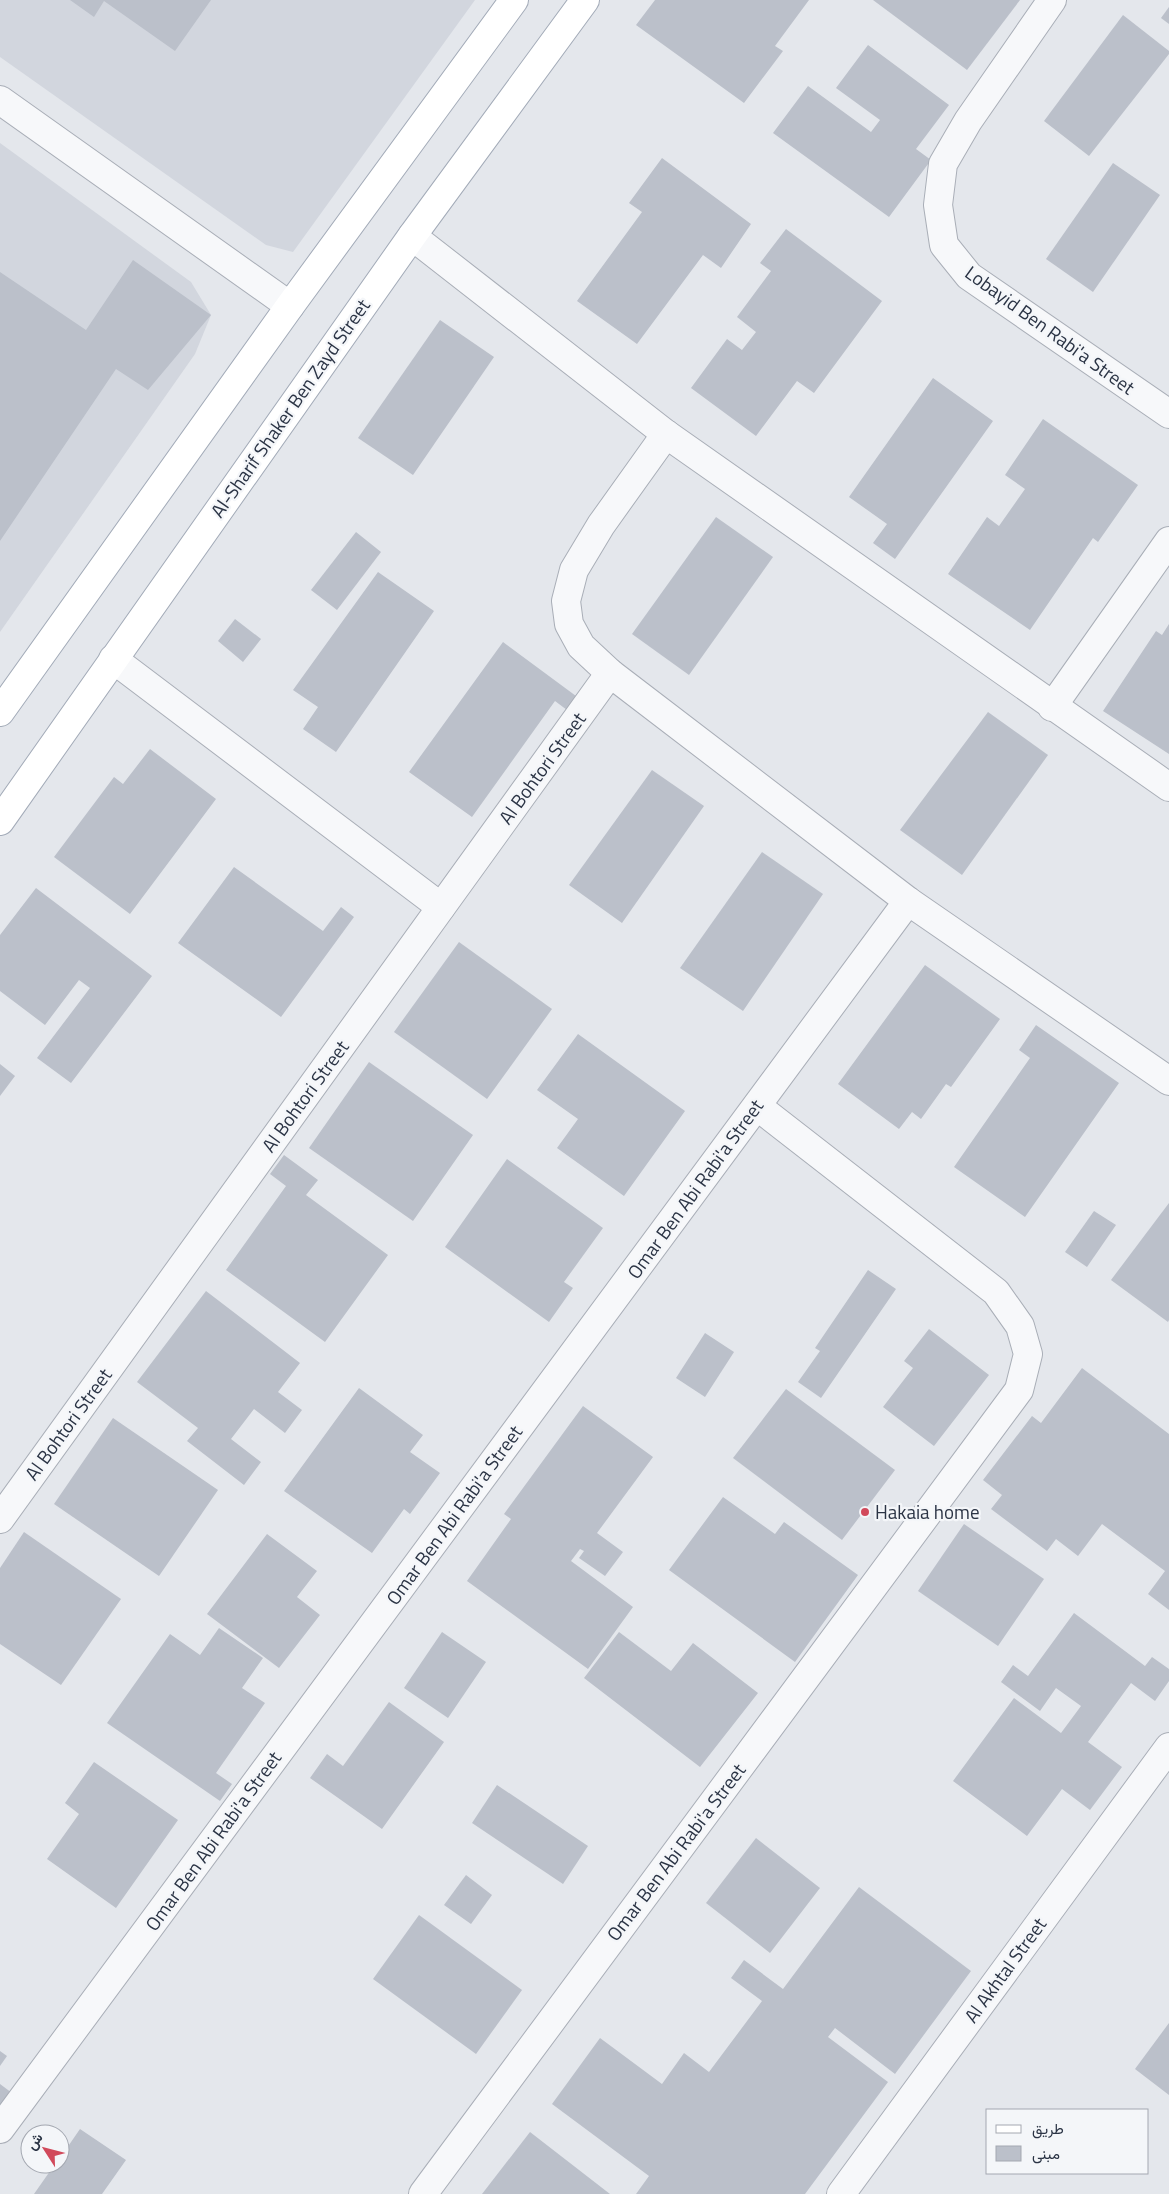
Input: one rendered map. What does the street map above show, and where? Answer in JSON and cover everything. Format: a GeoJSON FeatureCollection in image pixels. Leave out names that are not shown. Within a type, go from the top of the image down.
{"type":"FeatureCollection","features":[{"type":"Feature","properties":{"kind":"main road"},"geometry":{"type":"LineString","coordinates":[[0,712],[290,306],[514,0]]}},
{"type":"Feature","properties":{"kind":"main road","name":"Al-Sharif Shaker Ben Zayd Street"},"geometry":{"type":"LineString","coordinates":[[0,821],[412,236],[585,0]]}},
{"type":"Feature","properties":{"kind":"street","name":"Lobayid Ben Rabi'a Street"},"geometry":{"type":"LineString","coordinates":[[1052,0],[968,121],[943,164],[938,205],[944,245],[969,276],[1169,414]]}},
{"type":"Feature","properties":{"kind":"street"},"geometry":{"type":"LineString","coordinates":[[0,100],[290,306]]}},
{"type":"Feature","properties":{"kind":"street"},"geometry":{"type":"LineString","coordinates":[[412,236],[666,434],[1052,707],[1169,787]]}},
{"type":"Feature","properties":{"kind":"street"},"geometry":{"type":"LineString","coordinates":[[666,434],[601,525],[574,570],[566,601],[569,624],[581,646],[610,673],[908,901],[1169,1080]]}},
{"type":"Feature","properties":{"kind":"street"},"geometry":{"type":"LineString","coordinates":[[1052,707],[1169,541]]}},
{"type":"Feature","properties":{"kind":"street"},"geometry":{"type":"LineString","coordinates":[[113,659],[442,907]]}},
{"type":"Feature","properties":{"kind":"street","name":"Al Bohtori Street"},"geometry":{"type":"LineString","coordinates":[[0,1519],[610,673]]}},
{"type":"Feature","properties":{"kind":"street","name":"Omar Ben Abi Rabi'a Street"},"geometry":{"type":"LineString","coordinates":[[0,2129],[908,901]]}},
{"type":"Feature","properties":{"kind":"street","name":"Omar Ben Abi Rabi'a Street"},"geometry":{"type":"LineString","coordinates":[[423,2194],[1019,1390],[1028,1354],[1020,1326],[996,1292],[757,1106]]}},
{"type":"Feature","properties":{"kind":"street","name":"Al Akhtal Street"},"geometry":{"type":"LineString","coordinates":[[842,2194],[1169,1747]]}},
{"type":"Feature","properties":{"kind":"shaded area"},"geometry":{"type":"Polygon","coordinates":[[[0,0],[475,0],[293,252],[266,245],[0,57],[0,0]]]}},
{"type":"Feature","properties":{"kind":"shaded area"},"geometry":{"type":"Polygon","coordinates":[[[0,143],[191,282],[211,315],[195,354],[0,632],[0,143]]]}},
{"type":"Feature","properties":{"kind":"building"},"geometry":{"type":"Polygon","coordinates":[[[70,0],[211,0],[175,51],[104,1],[94,17],[70,0]]]}},
{"type":"Feature","properties":{"kind":"building"},"geometry":{"type":"Polygon","coordinates":[[[655,0],[809,0],[775,46],[783,51],[744,103],[636,25],[655,0]]]}},
{"type":"Feature","properties":{"kind":"building"},"geometry":{"type":"Polygon","coordinates":[[[873,0],[1020,0],[967,70],[873,0]]]}},
{"type":"Feature","properties":{"kind":"building"},"geometry":{"type":"Polygon","coordinates":[[[1169,7],[1169,24],[1161,18],[1169,7]]]}},
{"type":"Feature","properties":{"kind":"building"},"geometry":{"type":"Polygon","coordinates":[[[1123,15],[1169,51],[1169,54],[1089,156],[1044,121],[1123,15]]]}},
{"type":"Feature","properties":{"kind":"building"},"geometry":{"type":"Polygon","coordinates":[[[868,45],[949,105],[916,149],[931,160],[889,217],[773,133],[808,86],[871,132],[880,120],[836,88],[868,45]]]}},
{"type":"Feature","properties":{"kind":"building"},"geometry":{"type":"Polygon","coordinates":[[[662,158],[751,224],[721,268],[703,255],[637,344],[577,301],[642,212],[629,203],[662,158]]]}},
{"type":"Feature","properties":{"kind":"building"},"geometry":{"type":"Polygon","coordinates":[[[1113,163],[1160,195],[1093,292],[1046,259],[1113,163]]]}},
{"type":"Feature","properties":{"kind":"building"},"geometry":{"type":"Polygon","coordinates":[[[786,229],[882,301],[814,393],[797,381],[756,436],[691,388],[727,339],[742,350],[756,332],[737,317],[771,271],[760,263],[786,229]]]}},
{"type":"Feature","properties":{"kind":"building"},"geometry":{"type":"Polygon","coordinates":[[[133,260],[211,315],[148,390],[116,369],[0,541],[0,272],[86,330],[133,260]]]}},
{"type":"Feature","properties":{"kind":"building"},"geometry":{"type":"Polygon","coordinates":[[[440,320],[494,357],[413,475],[358,438],[440,320]]]}},
{"type":"Feature","properties":{"kind":"building"},"geometry":{"type":"Polygon","coordinates":[[[933,378],[993,421],[895,559],[873,543],[887,524],[849,497],[933,378]]]}},
{"type":"Feature","properties":{"kind":"building"},"geometry":{"type":"Polygon","coordinates":[[[1043,419],[1138,485],[1098,542],[1093,538],[1030,630],[948,574],[987,517],[999,526],[1025,489],[1005,475],[1043,419]]]}},
{"type":"Feature","properties":{"kind":"building"},"geometry":{"type":"Polygon","coordinates":[[[716,517],[773,557],[689,675],[632,634],[716,517]]]}},
{"type":"Feature","properties":{"kind":"building"},"geometry":{"type":"Polygon","coordinates":[[[356,532],[381,552],[337,610],[311,590],[356,532]]]}},
{"type":"Feature","properties":{"kind":"building"},"geometry":{"type":"Polygon","coordinates":[[[378,572],[434,611],[336,752],[303,729],[318,707],[293,690],[378,572]]]}},
{"type":"Feature","properties":{"kind":"building"},"geometry":{"type":"Polygon","coordinates":[[[235,619],[261,639],[243,662],[218,641],[235,619]]]}},
{"type":"Feature","properties":{"kind":"building"},"geometry":{"type":"Polygon","coordinates":[[[1169,624],[1169,754],[1103,711],[1156,631],[1162,635],[1169,624]]]}},
{"type":"Feature","properties":{"kind":"building"},"geometry":{"type":"Polygon","coordinates":[[[503,642],[576,696],[567,710],[555,701],[472,817],[409,772],[503,642]]]}},
{"type":"Feature","properties":{"kind":"building"},"geometry":{"type":"Polygon","coordinates":[[[988,712],[1048,755],[962,875],[900,830],[988,712]]]}},
{"type":"Feature","properties":{"kind":"building"},"geometry":{"type":"Polygon","coordinates":[[[150,749],[216,799],[130,914],[54,857],[114,777],[123,784],[150,749]]]}},
{"type":"Feature","properties":{"kind":"building"},"geometry":{"type":"Polygon","coordinates":[[[652,770],[704,806],[622,923],[569,885],[652,770]]]}},
{"type":"Feature","properties":{"kind":"building"},"geometry":{"type":"Polygon","coordinates":[[[762,852],[823,894],[743,1011],[680,968],[762,852]]]}},
{"type":"Feature","properties":{"kind":"building"},"geometry":{"type":"Polygon","coordinates":[[[234,867],[323,931],[341,907],[354,917],[281,1017],[178,943],[234,867]]]}},
{"type":"Feature","properties":{"kind":"building"},"geometry":{"type":"Polygon","coordinates":[[[36,888],[152,976],[71,1083],[37,1058],[90,988],[79,980],[45,1025],[0,991],[0,935],[36,888]]]}},
{"type":"Feature","properties":{"kind":"building"},"geometry":{"type":"Polygon","coordinates":[[[459,942],[552,1009],[487,1099],[394,1032],[459,942]]]}},
{"type":"Feature","properties":{"kind":"building"},"geometry":{"type":"Polygon","coordinates":[[[925,965],[1000,1019],[951,1087],[946,1084],[921,1119],[912,1112],[899,1129],[838,1084],[925,965]]]}},
{"type":"Feature","properties":{"kind":"building"},"geometry":{"type":"Polygon","coordinates":[[[1036,1025],[1119,1083],[1025,1217],[954,1167],[1030,1058],[1019,1050],[1036,1025]]]}},
{"type":"Feature","properties":{"kind":"building"},"geometry":{"type":"Polygon","coordinates":[[[578,1034],[685,1111],[624,1196],[557,1148],[578,1119],[537,1090],[578,1034]]]}},
{"type":"Feature","properties":{"kind":"building"},"geometry":{"type":"Polygon","coordinates":[[[369,1062],[473,1135],[413,1221],[309,1148],[369,1062]]]}},
{"type":"Feature","properties":{"kind":"building"},"geometry":{"type":"Polygon","coordinates":[[[0,1064],[15,1076],[0,1096],[0,1064]]]}},
{"type":"Feature","properties":{"kind":"building"},"geometry":{"type":"Polygon","coordinates":[[[284,1155],[318,1180],[306,1195],[388,1255],[325,1342],[226,1270],[286,1186],[270,1174],[284,1155]]]}},
{"type":"Feature","properties":{"kind":"building"},"geometry":{"type":"Polygon","coordinates":[[[507,1159],[603,1228],[564,1282],[573,1288],[549,1322],[445,1247],[507,1159]]]}},
{"type":"Feature","properties":{"kind":"building"},"geometry":{"type":"Polygon","coordinates":[[[1169,1203],[1169,1320],[1168,1322],[1111,1280],[1169,1203]]]}},
{"type":"Feature","properties":{"kind":"building"},"geometry":{"type":"Polygon","coordinates":[[[1094,1211],[1116,1225],[1087,1267],[1065,1252],[1094,1211]]]}},
{"type":"Feature","properties":{"kind":"building"},"geometry":{"type":"Polygon","coordinates":[[[868,1270],[896,1289],[821,1398],[798,1382],[820,1351],[815,1348],[868,1270]]]}},
{"type":"Feature","properties":{"kind":"building"},"geometry":{"type":"Polygon","coordinates":[[[206,1291],[300,1363],[278,1392],[302,1410],[285,1433],[254,1409],[231,1439],[261,1462],[244,1485],[187,1441],[198,1428],[137,1382],[206,1291]]]}},
{"type":"Feature","properties":{"kind":"building"},"geometry":{"type":"Polygon","coordinates":[[[929,1329],[989,1375],[934,1446],[883,1407],[913,1368],[904,1361],[929,1329]]]}},
{"type":"Feature","properties":{"kind":"building"},"geometry":{"type":"Polygon","coordinates":[[[705,1333],[734,1352],[705,1397],[676,1378],[705,1333]]]}},
{"type":"Feature","properties":{"kind":"building"},"geometry":{"type":"Polygon","coordinates":[[[1082,1368],[1169,1434],[1169,1610],[1148,1594],[1165,1571],[1102,1524],[1078,1556],[1056,1539],[1047,1551],[991,1509],[1002,1495],[983,1480],[1032,1416],[1041,1423],[1082,1368]]]}},
{"type":"Feature","properties":{"kind":"building"},"geometry":{"type":"Polygon","coordinates":[[[359,1388],[423,1435],[410,1452],[440,1473],[410,1514],[404,1509],[372,1553],[284,1491],[359,1388]]]}},
{"type":"Feature","properties":{"kind":"building"},"geometry":{"type":"Polygon","coordinates":[[[786,1389],[895,1470],[842,1540],[733,1458],[786,1389]]]}},
{"type":"Feature","properties":{"kind":"building"},"geometry":{"type":"Polygon","coordinates":[[[583,1406],[653,1457],[597,1533],[623,1552],[605,1576],[579,1558],[584,1551],[580,1549],[571,1561],[633,1607],[588,1669],[467,1581],[511,1519],[504,1514],[583,1406]]]}},
{"type":"Feature","properties":{"kind":"building"},"geometry":{"type":"Polygon","coordinates":[[[113,1418],[218,1490],[159,1576],[54,1504],[113,1418]]]}},
{"type":"Feature","properties":{"kind":"building"},"geometry":{"type":"Polygon","coordinates":[[[723,1497],[775,1534],[784,1522],[858,1575],[795,1662],[669,1570],[723,1497]]]}},
{"type":"Feature","properties":{"kind":"building"},"geometry":{"type":"Polygon","coordinates":[[[964,1524],[1044,1579],[998,1646],[918,1591],[964,1524]]]}},
{"type":"Feature","properties":{"kind":"building"},"geometry":{"type":"Polygon","coordinates":[[[24,1532],[121,1599],[61,1685],[0,1644],[0,1568],[24,1532]]]}},
{"type":"Feature","properties":{"kind":"building"},"geometry":{"type":"Polygon","coordinates":[[[267,1534],[317,1571],[297,1597],[320,1615],[279,1668],[207,1614],[267,1534]]]}},
{"type":"Feature","properties":{"kind":"building"},"geometry":{"type":"Polygon","coordinates":[[[1074,1613],[1145,1666],[1152,1657],[1169,1669],[1169,1681],[1155,1701],[1131,1683],[1088,1742],[1122,1767],[1090,1810],[1062,1789],[1027,1836],[953,1781],[1014,1698],[1061,1733],[1081,1706],[1056,1688],[1040,1711],[1001,1682],[1013,1665],[1028,1676],[1074,1613]]]}},
{"type":"Feature","properties":{"kind":"building"},"geometry":{"type":"Polygon","coordinates":[[[219,1628],[263,1658],[242,1688],[265,1703],[216,1773],[232,1784],[220,1801],[107,1723],[170,1634],[200,1655],[219,1628]]]}},
{"type":"Feature","properties":{"kind":"building"},"geometry":{"type":"Polygon","coordinates":[[[442,1632],[486,1662],[448,1718],[404,1688],[442,1632]]]}},
{"type":"Feature","properties":{"kind":"building"},"geometry":{"type":"Polygon","coordinates":[[[619,1632],[671,1671],[693,1643],[758,1693],[700,1767],[584,1678],[619,1632]]]}},
{"type":"Feature","properties":{"kind":"building"},"geometry":{"type":"Polygon","coordinates":[[[389,1702],[444,1742],[382,1829],[310,1778],[327,1754],[343,1766],[389,1702]]]}},
{"type":"Feature","properties":{"kind":"building"},"geometry":{"type":"Polygon","coordinates":[[[94,1762],[178,1820],[116,1908],[47,1859],[79,1814],[65,1803],[94,1762]]]}},
{"type":"Feature","properties":{"kind":"building"},"geometry":{"type":"Polygon","coordinates":[[[497,1785],[588,1846],[563,1884],[472,1823],[497,1785]]]}},
{"type":"Feature","properties":{"kind":"building"},"geometry":{"type":"Polygon","coordinates":[[[756,1838],[820,1888],[770,1953],[706,1903],[756,1838]]]}},
{"type":"Feature","properties":{"kind":"building"},"geometry":{"type":"Polygon","coordinates":[[[466,1875],[492,1895],[471,1924],[444,1905],[466,1875]]]}},
{"type":"Feature","properties":{"kind":"building"},"geometry":{"type":"Polygon","coordinates":[[[859,1887],[971,1971],[895,2074],[835,2028],[828,2037],[888,2082],[805,2194],[636,2194],[649,2176],[552,2104],[600,2038],[662,2084],[684,2053],[709,2072],[762,2001],[731,1978],[744,1960],[783,1989],[859,1887]]]}},
{"type":"Feature","properties":{"kind":"building"},"geometry":{"type":"Polygon","coordinates":[[[419,1915],[522,1990],[476,2054],[373,1979],[419,1915]]]}},
{"type":"Feature","properties":{"kind":"building"},"geometry":{"type":"Polygon","coordinates":[[[1169,2023],[1169,2095],[1135,2069],[1169,2023]]]}},
{"type":"Feature","properties":{"kind":"building"},"geometry":{"type":"Polygon","coordinates":[[[0,2051],[7,2056],[0,2066],[0,2051]]]}},
{"type":"Feature","properties":{"kind":"building"},"geometry":{"type":"Polygon","coordinates":[[[0,2084],[12,2093],[0,2110],[0,2084]]]}},
{"type":"Feature","properties":{"kind":"building"},"geometry":{"type":"Polygon","coordinates":[[[80,2129],[126,2160],[102,2194],[34,2194],[48,2174],[70,2174],[70,2144],[80,2129]]]}},
{"type":"Feature","properties":{"kind":"building"},"geometry":{"type":"Polygon","coordinates":[[[530,2132],[610,2194],[482,2194],[530,2132]]]}},
{"type":"Feature","properties":{"kind":"place","name":"Hakaia home"},"geometry":{"type":"Point","coordinates":[865,1512]}}]}
